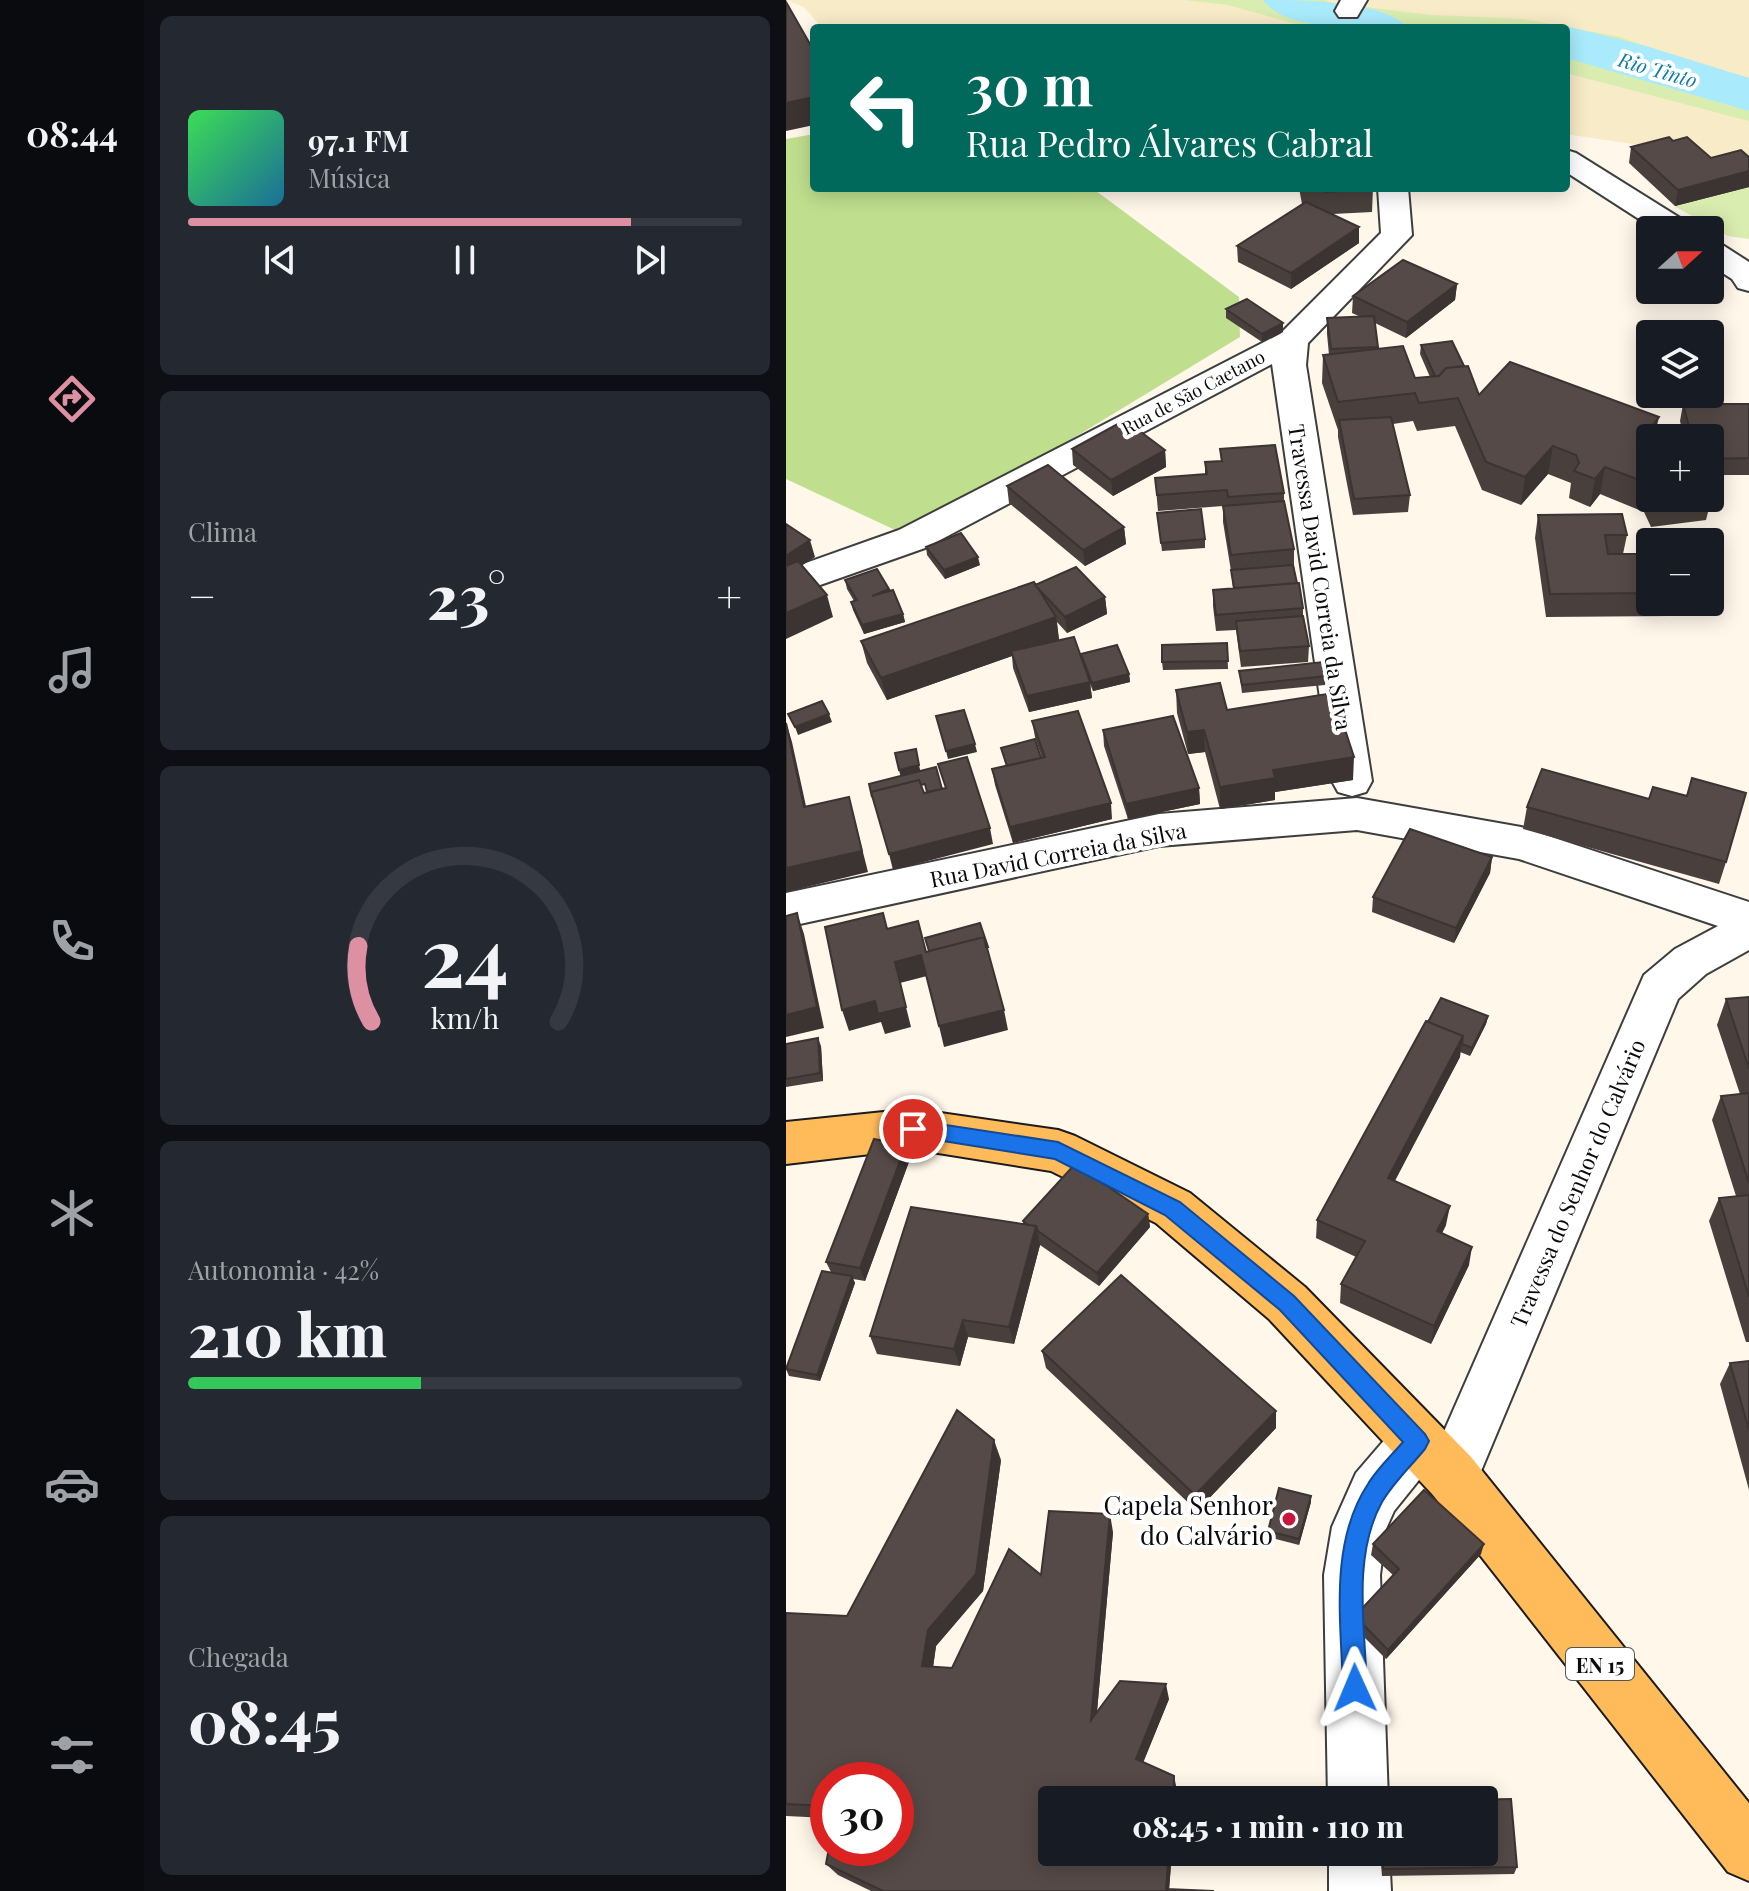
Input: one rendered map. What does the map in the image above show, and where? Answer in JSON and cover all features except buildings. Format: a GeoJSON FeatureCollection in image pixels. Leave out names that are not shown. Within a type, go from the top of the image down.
{"type":"FeatureCollection","features":[{"type":"Feature","properties":{"kind":"main road","name":"EN 15"},"geometry":{"type":"LineString","coordinates":[[786,1143],[913,1129],[1058,1151],[1173,1208],[1287,1303],[1435,1459],[1749,1851]]}},
{"type":"Feature","properties":{"kind":"street"},"geometry":{"type":"LineString","coordinates":[[1570,162],[1655,216]]}},
{"type":"Feature","properties":{"kind":"street","name":"Rua de São Caetano"},"geometry":{"type":"LineString","coordinates":[[786,584],[912,539],[1292,341],[1397,235],[1393,192]]}},
{"type":"Feature","properties":{"kind":"street"},"geometry":{"type":"LineString","coordinates":[[1724,260],[1748,276]]}},
{"type":"Feature","properties":{"kind":"street","name":"Travessa David Correia da Silva"},"geometry":{"type":"LineString","coordinates":[[1292,341],[1289,365],[1357,814]]}},
{"type":"Feature","properties":{"kind":"street","name":"Rua David Correia da Silva"},"geometry":{"type":"LineString","coordinates":[[786,910],[1159,830],[1357,814],[1521,843],[1749,919]]}},
{"type":"Feature","properties":{"kind":"street","name":"Travessa do Senhor do Calvário"},"geometry":{"type":"LineString","coordinates":[[1358,1786],[1352,1575],[1359,1527],[1375,1492],[1435,1459],[1660,988],[1676,969],[1699,953],[1749,931]]}},
{"type":"Feature","properties":{"kind":"street"},"geometry":{"type":"LineString","coordinates":[[1359,1866],[1360,1891]]}},
{"type":"Feature","properties":{"kind":"shaded area"},"geometry":{"type":"Polygon","coordinates":[[[786,0],[1749,0],[1749,171],[1665,149],[1570,135],[1570,24],[819,24],[804,7],[786,0]]]}},
{"type":"Feature","properties":{"kind":"green space"},"geometry":{"type":"Polygon","coordinates":[[[1185,0],[1325,0],[1348,11],[1366,7],[1431,15],[1524,19],[1551,24],[1296,24],[1228,5],[1185,0]]]}},
{"type":"Feature","properties":{"kind":"green space"},"geometry":{"type":"Polygon","coordinates":[[[1570,28],[1620,37],[1749,84],[1749,121],[1570,74],[1570,28]]]}},
{"type":"Feature","properties":{"kind":"green space"},"geometry":{"type":"Polygon","coordinates":[[[810,135],[810,192],[1097,192],[1239,297],[1240,337],[910,537],[786,479],[786,139],[810,135]]]}},
{"type":"Feature","properties":{"kind":"green space"},"geometry":{"type":"Polygon","coordinates":[[[1749,185],[1749,239],[1724,234],[1724,216],[1692,216],[1674,206],[1749,185]]]}},
{"type":"Feature","properties":{"kind":"waterway","name":"Rio Tinto"},"geometry":{"type":"LineString","coordinates":[[1288,0],[1369,24]]}},
{"type":"Feature","properties":{"kind":"waterway","name":"Rio Tinto"},"geometry":{"type":"LineString","coordinates":[[1570,43],[1627,57],[1749,95]]}},
{"type":"Feature","properties":{"kind":"place","name":"Capela Senhor do Calvário"},"geometry":{"type":"Point","coordinates":[1289,1519]}},
{"type":"Feature","properties":{"kind":"route"},"geometry":{"type":"LineString","coordinates":[[913,1129],[1058,1151],[1173,1208],[1287,1303],[1418,1441],[1375,1492],[1359,1527],[1352,1575],[1355,1688]]}}]}
